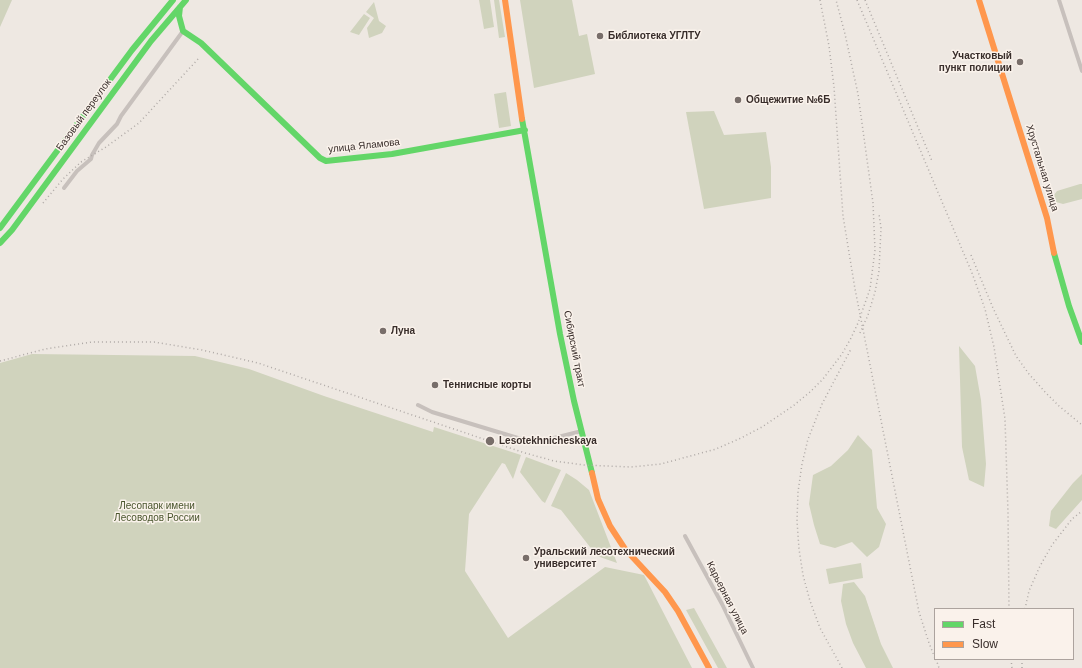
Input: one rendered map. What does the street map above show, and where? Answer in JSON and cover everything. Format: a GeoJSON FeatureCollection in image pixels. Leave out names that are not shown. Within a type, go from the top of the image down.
{"type":"FeatureCollection","features":[{"type":"Feature","properties":{"kind":"main road","name":"Базовый переулок"},"geometry":{"type":"LineString","coordinates":[[0,228],[132,50],[173,0]]}},
{"type":"Feature","properties":{"kind":"main road","name":"Базовый переулок"},"geometry":{"type":"LineString","coordinates":[[0,243],[12,230],[140,57],[186,0]]}},
{"type":"Feature","properties":{"kind":"main road","name":"Сибирский тракт"},"geometry":{"type":"LineString","coordinates":[[504,0],[524,130],[560,334],[574,401],[598,499],[610,526],[625,549],[665,592],[678,611],[709,668]]}},
{"type":"Feature","properties":{"kind":"main road","name":"Хрустальная улица"},"geometry":{"type":"LineString","coordinates":[[979,0],[1047,218],[1056,261],[1074,324],[1082,342]]}},
{"type":"Feature","properties":{"kind":"main road"},"geometry":{"type":"LineString","coordinates":[[180,7],[179,16],[183,31]]}},
{"type":"Feature","properties":{"kind":"main road","name":"улица Яламова"},"geometry":{"type":"LineString","coordinates":[[183,31],[201,44],[320,158],[326,161],[392,154],[524,130]]}},
{"type":"Feature","properties":{"kind":"main road"},"geometry":{"type":"LineString","coordinates":[[132,50],[134,55],[140,57]]}},
{"type":"Feature","properties":{"kind":"street"},"geometry":{"type":"LineString","coordinates":[[1060,0],[1082,71]]}},
{"type":"Feature","properties":{"kind":"street"},"geometry":{"type":"LineString","coordinates":[[64,188],[77,171],[92,159],[92,155],[99,143],[117,124],[183,31]]}},
{"type":"Feature","properties":{"kind":"street"},"geometry":{"type":"LineString","coordinates":[[418,405],[432,412],[531,442],[542,441],[582,431]]}},
{"type":"Feature","properties":{"kind":"street","name":"Карьерная улица"},"geometry":{"type":"LineString","coordinates":[[685,536],[722,604],[753,668]]}},
{"type":"Feature","properties":{"kind":"green space"},"geometry":{"type":"Polygon","coordinates":[[[0,0],[12,0],[0,27],[0,0]]]}},
{"type":"Feature","properties":{"kind":"green space"},"geometry":{"type":"Polygon","coordinates":[[[479,0],[490,0],[494,27],[484,29],[479,0]]]}},
{"type":"Feature","properties":{"kind":"green space"},"geometry":{"type":"Polygon","coordinates":[[[494,0],[499,0],[505,37],[499,38],[494,0]]]}},
{"type":"Feature","properties":{"kind":"green space"},"geometry":{"type":"Polygon","coordinates":[[[520,0],[572,0],[579,36],[587,34],[595,74],[534,88],[520,0]]]}},
{"type":"Feature","properties":{"kind":"green space"},"geometry":{"type":"Polygon","coordinates":[[[374,2],[379,21],[386,26],[382,33],[369,38],[367,28],[374,18],[366,12],[374,2]]]}},
{"type":"Feature","properties":{"kind":"green space"},"geometry":{"type":"Polygon","coordinates":[[[364,14],[370,18],[359,35],[350,32],[364,14]]]}},
{"type":"Feature","properties":{"kind":"green space"},"geometry":{"type":"Polygon","coordinates":[[[506,92],[511,126],[499,128],[494,94],[506,92]]]}},
{"type":"Feature","properties":{"kind":"green space"},"geometry":{"type":"Polygon","coordinates":[[[714,111],[724,135],[766,132],[771,167],[771,198],[704,209],[686,112],[714,111]]]}},
{"type":"Feature","properties":{"kind":"green space"},"geometry":{"type":"Polygon","coordinates":[[[1082,184],[1082,199],[1063,204],[1056,202],[1054,195],[1057,191],[1082,184]]]}},
{"type":"Feature","properties":{"kind":"green space"},"geometry":{"type":"Polygon","coordinates":[[[959,346],[975,366],[981,400],[986,464],[984,487],[969,480],[962,447],[959,346]]]}},
{"type":"Feature","properties":{"kind":"green space","name":"Лесопарк имени Лесоводов России"},"geometry":{"type":"Polygon","coordinates":[[[32,354],[195,356],[249,369],[324,396],[433,432],[434,427],[521,455],[513,479],[505,464],[502,463],[469,514],[465,571],[508,638],[605,567],[644,575],[692,668],[0,668],[0,363],[32,354]]]}},
{"type":"Feature","properties":{"kind":"green space"},"geometry":{"type":"Polygon","coordinates":[[[858,435],[872,450],[877,508],[886,524],[879,547],[867,557],[852,542],[835,548],[820,544],[809,504],[813,475],[831,466],[848,450],[858,435]]]}},
{"type":"Feature","properties":{"kind":"green space"},"geometry":{"type":"Polygon","coordinates":[[[526,457],[561,470],[545,503],[520,472],[526,457]]]}},
{"type":"Feature","properties":{"kind":"green space"},"geometry":{"type":"Polygon","coordinates":[[[566,473],[589,490],[617,563],[597,556],[561,510],[551,506],[566,473]]]}},
{"type":"Feature","properties":{"kind":"green space"},"geometry":{"type":"Polygon","coordinates":[[[1082,474],[1082,500],[1056,529],[1049,526],[1051,511],[1082,474]]]}},
{"type":"Feature","properties":{"kind":"green space"},"geometry":{"type":"Polygon","coordinates":[[[861,563],[863,578],[829,584],[826,569],[861,563]]]}},
{"type":"Feature","properties":{"kind":"green space"},"geometry":{"type":"Polygon","coordinates":[[[854,582],[865,596],[881,644],[893,668],[866,668],[853,643],[846,624],[841,601],[843,584],[854,582]]]}},
{"type":"Feature","properties":{"kind":"green space"},"geometry":{"type":"Polygon","coordinates":[[[694,608],[727,668],[718,668],[686,610],[694,608]]]}},
{"type":"Feature","properties":{"kind":"railway"},"geometry":{"type":"LineString","coordinates":[[820,0],[829,46],[834,87],[843,216],[855,289],[919,612],[934,656]]}},
{"type":"Feature","properties":{"kind":"railway"},"geometry":{"type":"LineString","coordinates":[[0,361],[45,349],[92,342],[154,342],[202,350],[258,363],[525,453],[554,461],[584,465],[631,467],[661,464],[716,449],[762,427],[793,406],[823,379],[842,354],[851,338],[870,289],[875,250],[873,203],[858,94],[836,0]]}},
{"type":"Feature","properties":{"kind":"railway"},"geometry":{"type":"LineString","coordinates":[[857,0],[972,273],[985,309],[994,347],[1005,419],[1009,608]]}},
{"type":"Feature","properties":{"kind":"railway"},"geometry":{"type":"LineString","coordinates":[[865,0],[932,161]]}},
{"type":"Feature","properties":{"kind":"railway"},"geometry":{"type":"LineString","coordinates":[[43,203],[63,179],[81,162],[106,147],[139,123],[199,58]]}},
{"type":"Feature","properties":{"kind":"railway"},"geometry":{"type":"LineString","coordinates":[[860,333],[868,315],[875,292],[879,271],[881,228],[879,214]]}},
{"type":"Feature","properties":{"kind":"railway"},"geometry":{"type":"LineString","coordinates":[[971,255],[993,308],[1016,356],[1045,392],[1082,425]]}},
{"type":"Feature","properties":{"kind":"railway"},"geometry":{"type":"LineString","coordinates":[[842,668],[820,628],[810,601],[803,575],[797,521],[798,492],[802,464],[808,439],[822,404],[851,349]]}},
{"type":"Feature","properties":{"kind":"railway"},"geometry":{"type":"LineString","coordinates":[[1025,608],[1029,591],[1040,566],[1052,545],[1072,519],[1082,511]]}},
{"type":"Feature","properties":{"kind":"railway"},"geometry":{"type":"LineString","coordinates":[[936,660],[939,668]]}},
{"type":"Feature","properties":{"kind":"railway"},"geometry":{"type":"LineString","coordinates":[[1011,660],[1012,668]]}},
{"type":"Feature","properties":{"kind":"railway"},"geometry":{"type":"LineString","coordinates":[[1022,660],[1022,668]]}},
{"type":"Feature","properties":{"kind":"traffic: fast"},"geometry":{"type":"LineString","coordinates":[[0,228],[132,50],[173,0]]}},
{"type":"Feature","properties":{"kind":"traffic: fast"},"geometry":{"type":"LineString","coordinates":[[0,243],[12,230],[151,41],[186,0]]}},
{"type":"Feature","properties":{"kind":"traffic: fast"},"geometry":{"type":"LineString","coordinates":[[180,7],[179,16],[183,31],[201,43],[320,158],[326,161],[392,154],[525,130]]}},
{"type":"Feature","properties":{"kind":"traffic: fast"},"geometry":{"type":"LineString","coordinates":[[522,119],[560,334],[574,401],[592,473]]}},
{"type":"Feature","properties":{"kind":"traffic: fast"},"geometry":{"type":"LineString","coordinates":[[1054,253],[1069,306],[1082,342]]}},
{"type":"Feature","properties":{"kind":"traffic: slow"},"geometry":{"type":"LineString","coordinates":[[505,0],[522,119]]}},
{"type":"Feature","properties":{"kind":"traffic: slow"},"geometry":{"type":"LineString","coordinates":[[979,0],[1047,218],[1054,253]]}},
{"type":"Feature","properties":{"kind":"traffic: slow"},"geometry":{"type":"LineString","coordinates":[[592,473],[598,499],[610,526],[625,549],[665,592],[678,611],[709,668]]}},
{"type":"Feature","properties":{"kind":"place","name":"Библиотека УГЛТУ"},"geometry":{"type":"Point","coordinates":[600,36]}},
{"type":"Feature","properties":{"kind":"place","name":"Участковый пункт полиции"},"geometry":{"type":"Point","coordinates":[1020,62]}},
{"type":"Feature","properties":{"kind":"place","name":"Общежитие №6Б"},"geometry":{"type":"Point","coordinates":[738,100]}},
{"type":"Feature","properties":{"kind":"place","name":"Луна"},"geometry":{"type":"Point","coordinates":[383,331]}},
{"type":"Feature","properties":{"kind":"place","name":"Теннисные корты"},"geometry":{"type":"Point","coordinates":[435,385]}},
{"type":"Feature","properties":{"kind":"place","name":"Lesotekhnicheskaya"},"geometry":{"type":"Point","coordinates":[490,441]}},
{"type":"Feature","properties":{"kind":"place","name":"Уральский лесотехнический университет"},"geometry":{"type":"Point","coordinates":[526,558]}}]}
